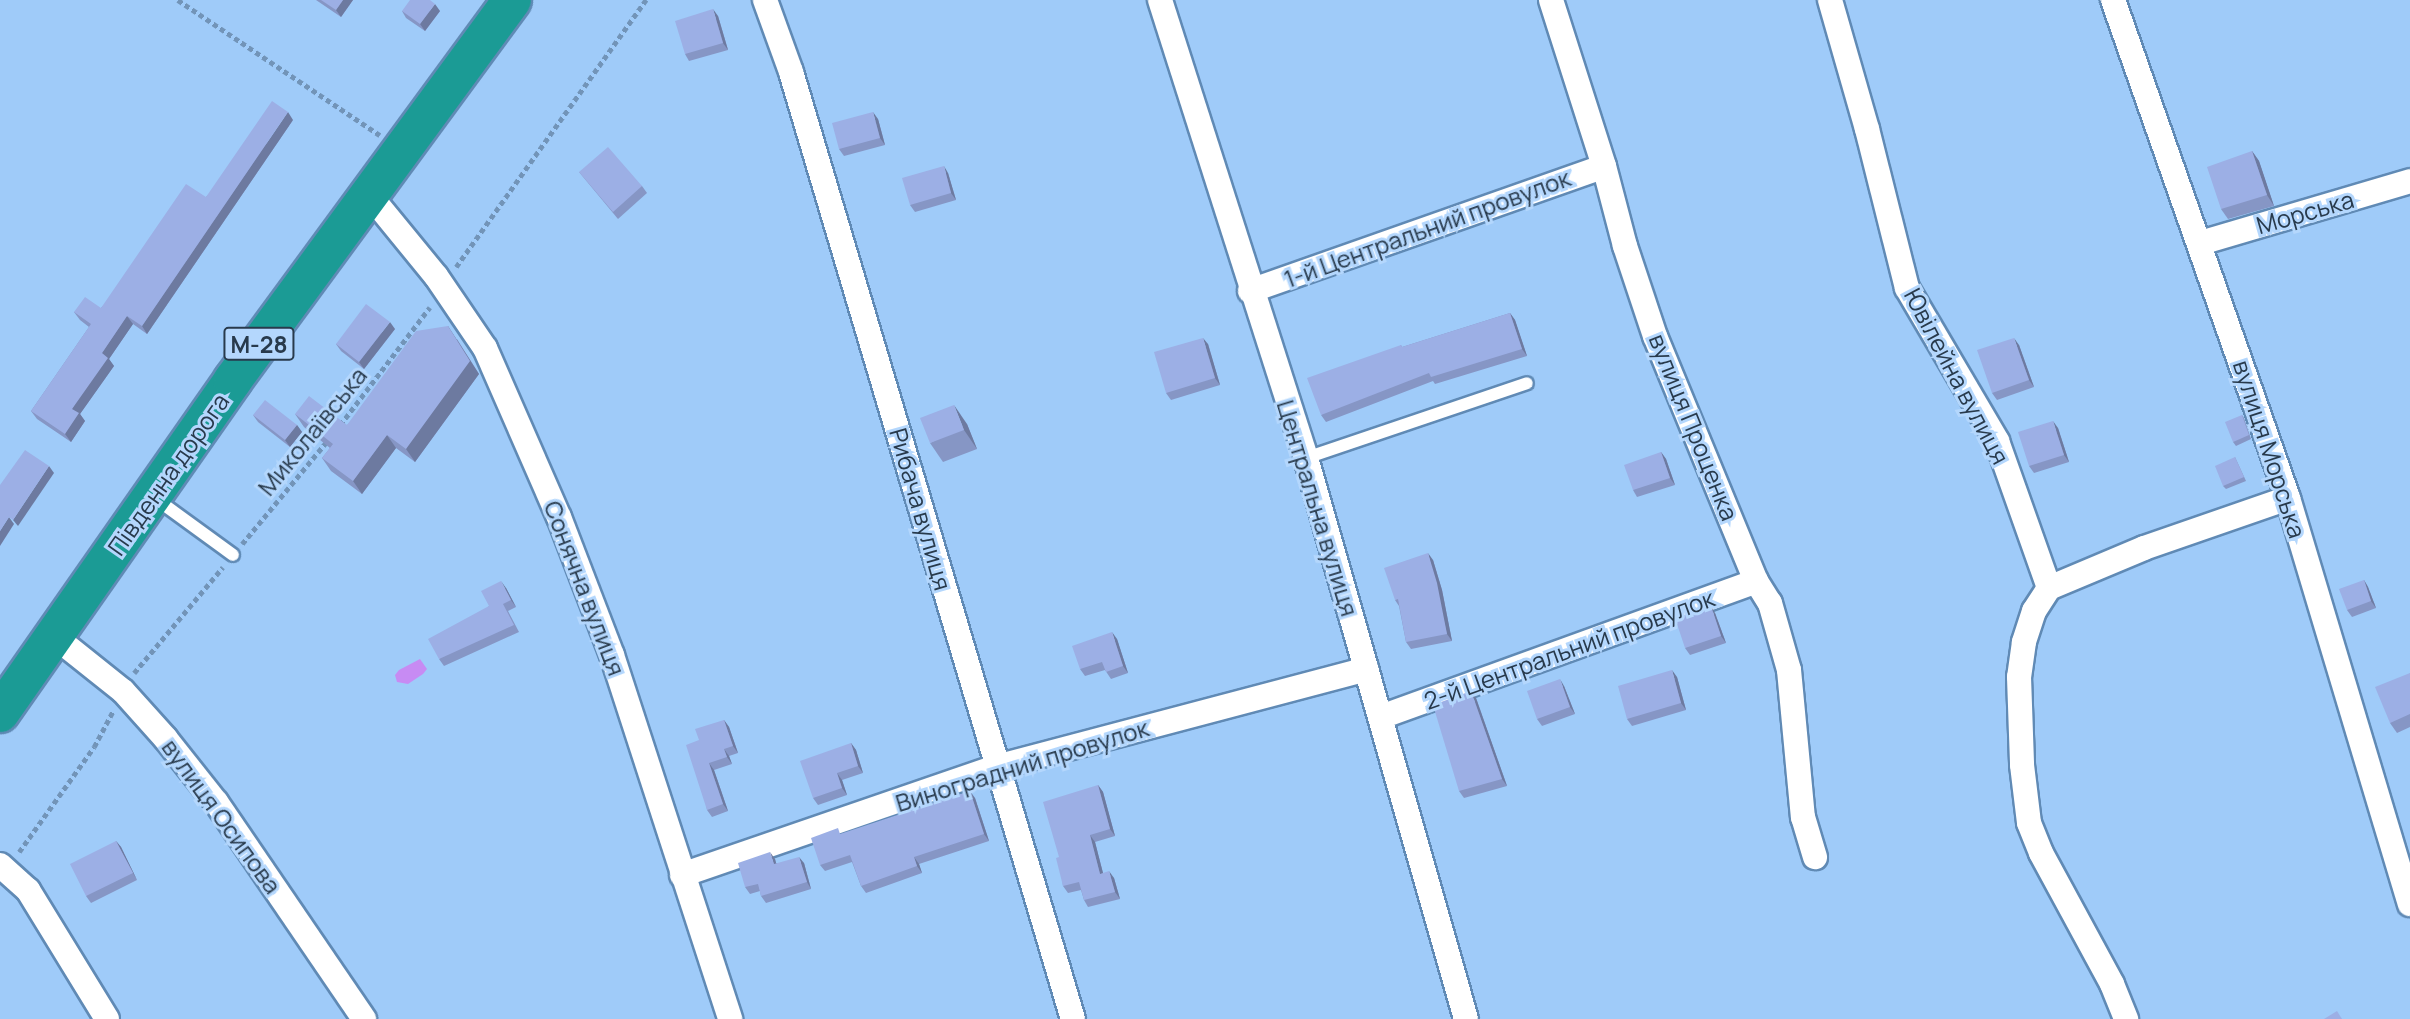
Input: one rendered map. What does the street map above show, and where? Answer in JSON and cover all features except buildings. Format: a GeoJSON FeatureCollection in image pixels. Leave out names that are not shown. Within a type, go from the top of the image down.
{"type":"FeatureCollection","features":[{"type":"Feature","properties":{"kind":"highway","name":"Південна дорога"},"geometry":{"type":"LineString","coordinates":[[0,713],[368,193],[512,0]]}},
{"type":"Feature","properties":{"kind":"street","name":"Рибача вулиця"},"geometry":{"type":"LineString","coordinates":[[765,0],[791,72],[1073,1019]]}},
{"type":"Feature","properties":{"kind":"street","name":"Центральна вулиця"},"geometry":{"type":"LineString","coordinates":[[1160,0],[1250,291],[1306,458],[1466,1019]]}},
{"type":"Feature","properties":{"kind":"street","name":"вулиця Проценка"},"geometry":{"type":"LineString","coordinates":[[1551,0],[1604,166],[1625,246],[1655,335],[1756,581],[1770,603],[1789,670],[1803,817],[1815,857]]}},
{"type":"Feature","properties":{"kind":"street","name":"Ювілейна вулиця"},"geometry":{"type":"LineString","coordinates":[[1830,0],[1867,129],[1907,288],[1997,441],[2049,588]]}},
{"type":"Feature","properties":{"kind":"street","name":"вулиця Морська"},"geometry":{"type":"LineString","coordinates":[[2113,0],[2288,498],[2410,904]]}},
{"type":"Feature","properties":{"kind":"street","name":"1-й Центральний провулок"},"geometry":{"type":"LineString","coordinates":[[1250,291],[1604,166]]}},
{"type":"Feature","properties":{"kind":"street","name":"Морська"},"geometry":{"type":"LineString","coordinates":[[2200,243],[2410,181]]}},
{"type":"Feature","properties":{"kind":"street","name":"Сонячна вулиця"},"geometry":{"type":"LineString","coordinates":[[368,193],[443,286],[485,348],[559,517],[612,655],[730,1019]]}},
{"type":"Feature","properties":{"kind":"street"},"geometry":{"type":"LineString","coordinates":[[2126,1019],[2112,984],[2041,853],[2029,823],[2022,765],[2019,677],[2024,642],[2034,611],[2049,588],[2144,548],[2288,498]]}},
{"type":"Feature","properties":{"kind":"street","name":"2-й Центральний провулок"},"geometry":{"type":"LineString","coordinates":[[1381,717],[1756,581]]}},
{"type":"Feature","properties":{"kind":"street","name":"вулиця Осипова"},"geometry":{"type":"LineString","coordinates":[[54,636],[123,691],[166,739],[216,802],[364,1019]]}},
{"type":"Feature","properties":{"kind":"street","name":"Виноградний провулок"},"geometry":{"type":"LineString","coordinates":[[682,874],[996,767],[1366,669]]}},
{"type":"Feature","properties":{"kind":"street"},"geometry":{"type":"LineString","coordinates":[[3,868],[28,890],[107,1019]]}},
{"type":"Feature","properties":{"kind":"lane"},"geometry":{"type":"LineString","coordinates":[[1306,458],[1527,383]]}},
{"type":"Feature","properties":{"kind":"lane"},"geometry":{"type":"LineString","coordinates":[[153,497],[233,555]]}},
{"type":"Feature","properties":{"kind":"path"},"geometry":{"type":"LineString","coordinates":[[178,0],[400,149]]}},
{"type":"Feature","properties":{"kind":"path","name":"Миколаївська"},"geometry":{"type":"LineString","coordinates":[[3,868],[94,747],[135,671],[366,394],[646,0]]}},
{"type":"Feature","properties":{"kind":"shaded area"},"geometry":{"type":"Polygon","coordinates":[[[420,659],[427,669],[423,674],[408,684],[397,682],[395,675],[399,670],[420,659]]]}}]}
